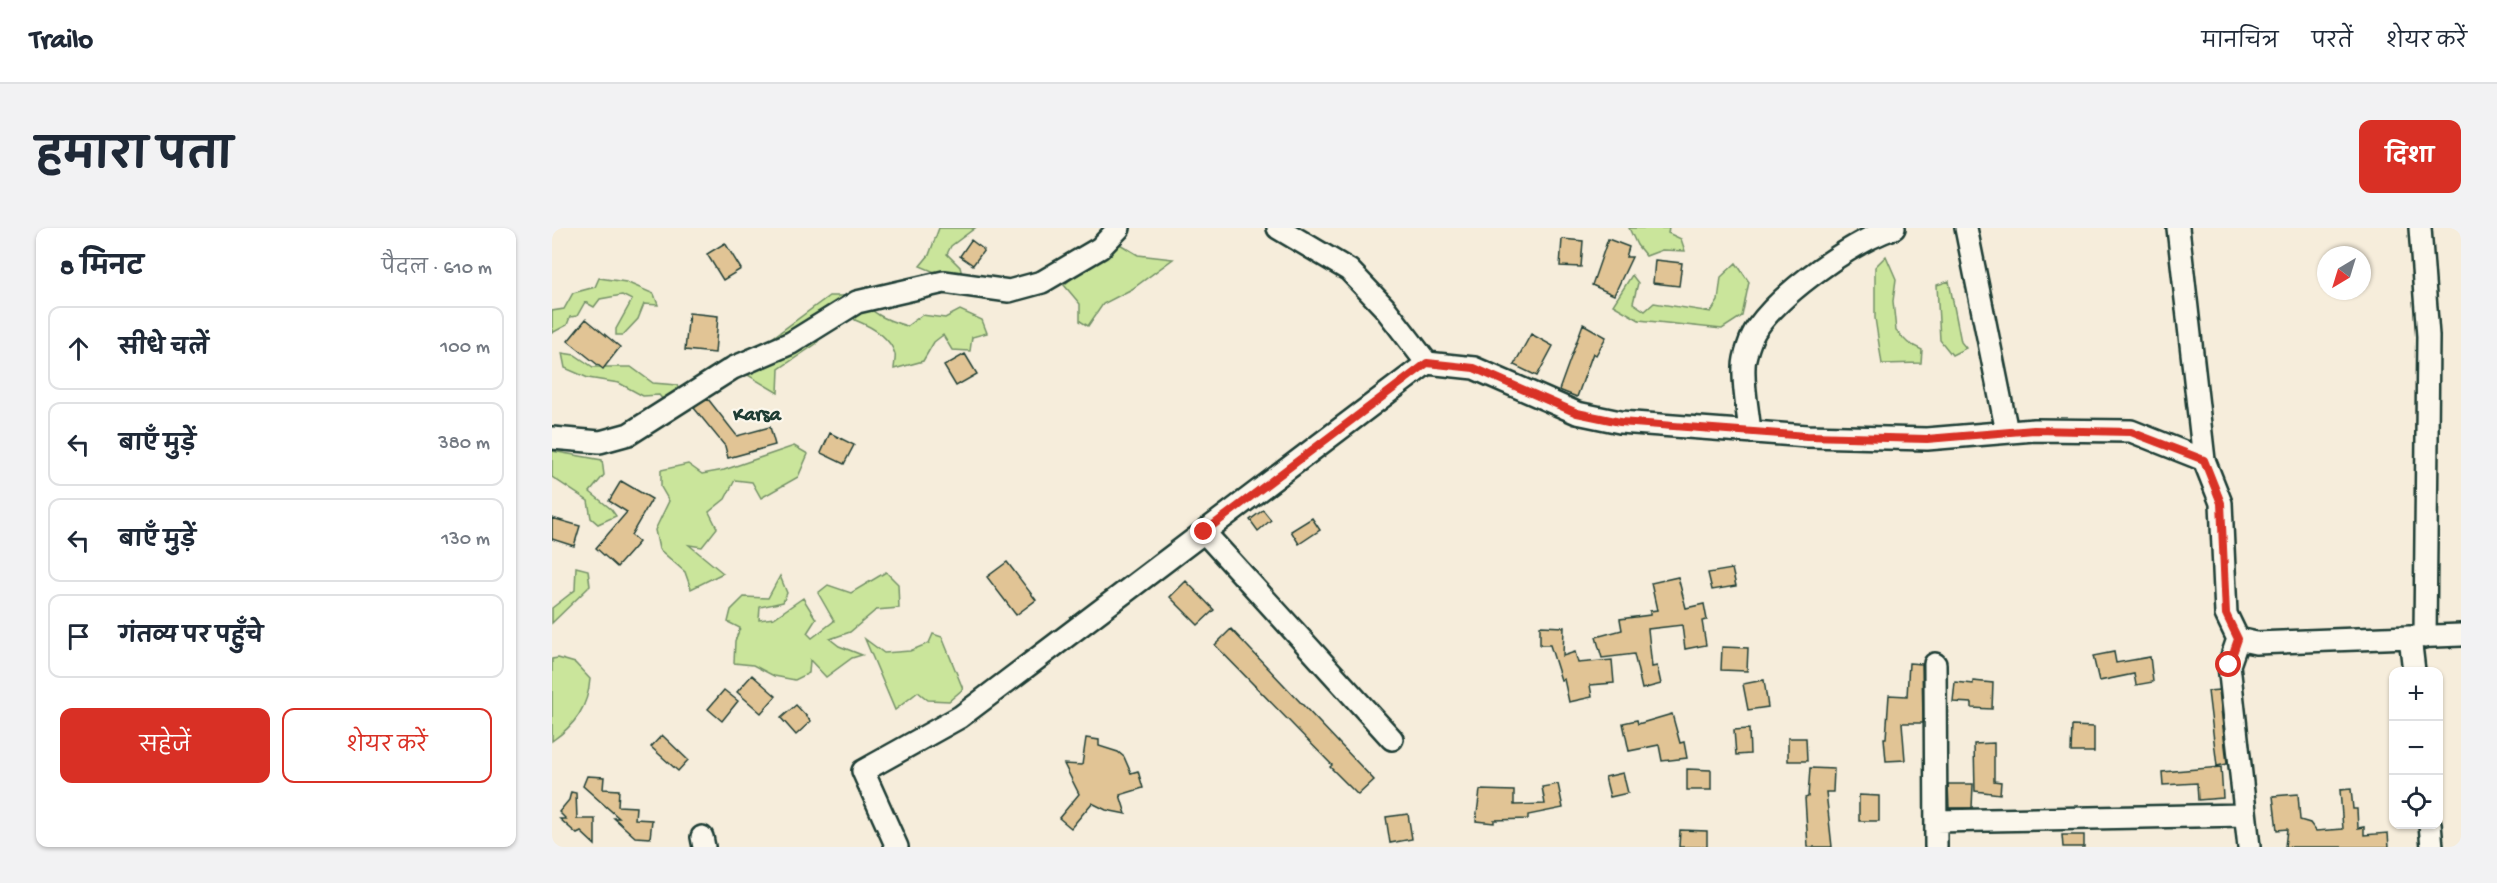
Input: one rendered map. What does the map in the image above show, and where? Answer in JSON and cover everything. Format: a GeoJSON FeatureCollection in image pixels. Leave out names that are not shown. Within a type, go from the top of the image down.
{"type":"FeatureCollection","features":[{"type":"Feature","properties":{"kind":"street"},"geometry":{"type":"LineString","coordinates":[[552,438],[600,442],[629,434],[733,368],[791,343],[857,302],[944,282],[1009,291],[1042,282],[1100,248],[1119,228]]}},
{"type":"Feature","properties":{"kind":"street"},"geometry":{"type":"LineString","coordinates":[[1278,228],[1348,270],[1384,307],[1427,363]]}},
{"type":"Feature","properties":{"kind":"street"},"geometry":{"type":"LineString","coordinates":[[1750,432],[1744,366],[1756,329],[1782,300],[1815,273],[1873,235],[1894,228]]}},
{"type":"Feature","properties":{"kind":"street"},"geometry":{"type":"LineString","coordinates":[[1966,228],[2007,432]]}},
{"type":"Feature","properties":{"kind":"street"},"geometry":{"type":"LineString","coordinates":[[2178,228],[2204,460],[2221,503],[2226,614],[2238,639],[2229,665],[2249,847]]}},
{"type":"Feature","properties":{"kind":"street"},"geometry":{"type":"LineString","coordinates":[[2415,667],[2418,637],[2427,336],[2420,228]]}},
{"type":"Feature","properties":{"kind":"street"},"geometry":{"type":"LineString","coordinates":[[897,847],[863,771],[960,717],[1427,363],[1474,368],[1577,413],[1620,422],[1807,436],[1927,439],[2034,430],[2131,432],[2204,460]]}},
{"type":"Feature","properties":{"kind":"street"},"geometry":{"type":"LineString","coordinates":[[1204,532],[1392,740]]}},
{"type":"Feature","properties":{"kind":"street"},"geometry":{"type":"LineString","coordinates":[[2238,639],[2256,643],[2461,636]]}},
{"type":"Feature","properties":{"kind":"street"},"geometry":{"type":"LineString","coordinates":[[1935,664],[1936,847]]}},
{"type":"Feature","properties":{"kind":"street"},"geometry":{"type":"LineString","coordinates":[[1936,821],[2246,815]]}},
{"type":"Feature","properties":{"kind":"street"},"geometry":{"type":"LineString","coordinates":[[2430,829],[2432,847]]}},
{"type":"Feature","properties":{"kind":"green space"},"geometry":{"type":"Polygon","coordinates":[[[939,228],[975,228],[951,246],[947,254],[960,267],[962,275],[942,275],[920,266],[929,255],[939,228]]]}},
{"type":"Feature","properties":{"kind":"green space"},"geometry":{"type":"Polygon","coordinates":[[[1629,228],[1669,228],[1668,233],[1681,239],[1685,251],[1662,250],[1646,256],[1637,245],[1629,228]]]}},
{"type":"Feature","properties":{"kind":"green space"},"geometry":{"type":"Polygon","coordinates":[[[1118,243],[1138,255],[1173,259],[1132,289],[1103,304],[1088,326],[1080,321],[1080,304],[1064,285],[1095,258],[1118,243]]]}},
{"type":"Feature","properties":{"kind":"green space"},"geometry":{"type":"Polygon","coordinates":[[[1886,256],[1896,279],[1893,301],[1896,331],[1908,343],[1922,350],[1921,363],[1882,364],[1875,318],[1875,267],[1886,256]]]}},
{"type":"Feature","properties":{"kind":"green space"},"geometry":{"type":"Polygon","coordinates":[[[1736,263],[1749,282],[1742,316],[1722,329],[1639,320],[1613,305],[1632,275],[1638,283],[1633,303],[1645,311],[1654,303],[1711,312],[1718,301],[1721,277],[1736,263]]]}},
{"type":"Feature","properties":{"kind":"green space"},"geometry":{"type":"Polygon","coordinates":[[[599,278],[626,282],[654,294],[658,305],[644,304],[638,319],[623,335],[616,335],[616,329],[632,300],[622,295],[600,299],[594,307],[585,302],[577,316],[570,317],[567,325],[552,333],[552,311],[564,309],[573,293],[595,287],[599,278]]]}},
{"type":"Feature","properties":{"kind":"green space"},"geometry":{"type":"Polygon","coordinates":[[[1949,281],[1961,342],[1966,348],[1952,355],[1940,340],[1937,285],[1949,281]]]}},
{"type":"Feature","properties":{"kind":"green space"},"geometry":{"type":"Polygon","coordinates":[[[829,296],[857,296],[880,316],[907,326],[922,315],[945,318],[960,310],[982,320],[987,333],[972,337],[970,351],[952,350],[943,335],[934,342],[923,361],[894,369],[895,354],[889,342],[873,329],[855,320],[849,304],[843,307],[816,344],[779,369],[778,393],[746,374],[752,353],[829,296]]]}},
{"type":"Feature","properties":{"kind":"green space"},"geometry":{"type":"Polygon","coordinates":[[[562,353],[575,355],[593,367],[631,367],[653,383],[677,385],[679,392],[664,401],[659,395],[643,396],[619,383],[588,378],[565,368],[562,353]]]}},
{"type":"Feature","properties":{"kind":"green space"},"geometry":{"type":"Polygon","coordinates":[[[794,446],[808,454],[798,477],[761,498],[752,482],[735,480],[725,499],[709,512],[717,528],[702,547],[689,545],[723,573],[691,589],[685,572],[659,549],[655,530],[669,501],[661,487],[661,470],[688,464],[702,474],[724,470],[794,446]]]}},
{"type":"Feature","properties":{"kind":"green space"},"geometry":{"type":"Polygon","coordinates":[[[552,451],[602,460],[604,475],[590,492],[616,516],[598,524],[591,518],[588,501],[552,477],[552,451]]]}},
{"type":"Feature","properties":{"kind":"green space"},"geometry":{"type":"Polygon","coordinates":[[[576,567],[588,570],[590,586],[552,623],[552,608],[575,590],[576,567]]]}},
{"type":"Feature","properties":{"kind":"green space"},"geometry":{"type":"Polygon","coordinates":[[[886,572],[898,584],[899,608],[876,610],[850,632],[830,639],[839,646],[862,655],[852,658],[826,677],[810,660],[809,673],[795,680],[774,676],[753,665],[734,663],[735,641],[740,628],[728,622],[731,610],[744,597],[768,598],[780,576],[787,593],[783,602],[760,607],[759,620],[774,618],[803,598],[816,619],[807,633],[812,638],[834,621],[818,593],[828,585],[851,593],[886,572]]]}},
{"type":"Feature","properties":{"kind":"green space"},"geometry":{"type":"Polygon","coordinates":[[[933,634],[942,637],[963,689],[949,701],[928,700],[918,692],[895,710],[865,639],[884,653],[910,651],[929,643],[933,634]]]}},
{"type":"Feature","properties":{"kind":"green space"},"geometry":{"type":"Polygon","coordinates":[[[558,658],[575,663],[590,679],[589,689],[579,715],[552,741],[552,659],[558,658]]]}},
{"type":"Feature","properties":{"kind":"building"},"geometry":{"type":"Polygon","coordinates":[[[1562,239],[1583,241],[1581,267],[1560,266],[1562,239]]]}},
{"type":"Feature","properties":{"kind":"building"},"geometry":{"type":"Polygon","coordinates":[[[1608,239],[1629,247],[1626,257],[1632,257],[1614,295],[1592,285],[1608,239]]]}},
{"type":"Feature","properties":{"kind":"building"},"geometry":{"type":"Polygon","coordinates":[[[971,240],[984,250],[973,265],[960,256],[971,240]]]}},
{"type":"Feature","properties":{"kind":"building"},"geometry":{"type":"Polygon","coordinates":[[[725,243],[741,269],[723,280],[707,254],[725,243]]]}},
{"type":"Feature","properties":{"kind":"building"},"geometry":{"type":"Polygon","coordinates":[[[1655,260],[1682,263],[1679,286],[1653,283],[1655,260]]]}},
{"type":"Feature","properties":{"kind":"building"},"geometry":{"type":"Polygon","coordinates":[[[689,313],[718,316],[715,353],[685,350],[689,313]]]}},
{"type":"Feature","properties":{"kind":"building"},"geometry":{"type":"Polygon","coordinates":[[[586,319],[620,347],[603,369],[568,341],[586,319]]]}},
{"type":"Feature","properties":{"kind":"building"},"geometry":{"type":"Polygon","coordinates":[[[1583,324],[1606,337],[1596,355],[1593,353],[1577,397],[1559,390],[1583,324]]]}},
{"type":"Feature","properties":{"kind":"building"},"geometry":{"type":"Polygon","coordinates":[[[1531,334],[1553,346],[1537,376],[1514,365],[1531,334]]]}},
{"type":"Feature","properties":{"kind":"building"},"geometry":{"type":"Polygon","coordinates":[[[965,354],[977,374],[956,386],[944,366],[965,354]]]}},
{"type":"Feature","properties":{"kind":"building"},"geometry":{"type":"Polygon","coordinates":[[[708,399],[737,436],[770,427],[775,445],[728,458],[725,446],[694,408],[708,399]]]}},
{"type":"Feature","properties":{"kind":"building"},"geometry":{"type":"Polygon","coordinates":[[[830,433],[854,445],[844,464],[821,453],[830,433]]]}},
{"type":"Feature","properties":{"kind":"building"},"geometry":{"type":"Polygon","coordinates":[[[621,481],[652,499],[631,535],[639,542],[617,567],[596,548],[627,512],[609,501],[621,481]]]}},
{"type":"Feature","properties":{"kind":"building"},"geometry":{"type":"Polygon","coordinates":[[[1263,510],[1271,520],[1258,531],[1250,520],[1263,510]]]}},
{"type":"Feature","properties":{"kind":"building"},"geometry":{"type":"Polygon","coordinates":[[[552,518],[580,526],[574,546],[552,539],[552,518]]]}},
{"type":"Feature","properties":{"kind":"building"},"geometry":{"type":"Polygon","coordinates":[[[1312,518],[1320,530],[1299,544],[1291,531],[1312,518]]]}},
{"type":"Feature","properties":{"kind":"building"},"geometry":{"type":"Polygon","coordinates":[[[1007,562],[1036,600],[1016,615],[987,577],[1007,562]]]}},
{"type":"Feature","properties":{"kind":"building"},"geometry":{"type":"Polygon","coordinates":[[[1732,569],[1736,586],[1712,590],[1708,573],[1732,569]]]}},
{"type":"Feature","properties":{"kind":"building"},"geometry":{"type":"Polygon","coordinates":[[[1678,577],[1686,608],[1704,604],[1707,620],[1702,621],[1706,645],[1685,649],[1682,625],[1648,629],[1652,667],[1657,666],[1661,684],[1642,689],[1634,654],[1602,658],[1596,637],[1622,630],[1620,619],[1650,615],[1650,611],[1657,610],[1651,583],[1678,577]]]}},
{"type":"Feature","properties":{"kind":"building"},"geometry":{"type":"Polygon","coordinates":[[[1186,581],[1214,610],[1198,625],[1170,597],[1186,581]]]}},
{"type":"Feature","properties":{"kind":"building"},"geometry":{"type":"Polygon","coordinates":[[[1540,626],[1564,627],[1563,656],[1575,652],[1578,663],[1612,660],[1614,683],[1590,685],[1592,697],[1569,702],[1564,679],[1561,680],[1550,645],[1540,645],[1540,626]]]}},
{"type":"Feature","properties":{"kind":"building"},"geometry":{"type":"Polygon","coordinates":[[[1231,629],[1374,780],[1358,795],[1330,767],[1332,765],[1215,645],[1231,629]]]}},
{"type":"Feature","properties":{"kind":"building"},"geometry":{"type":"Polygon","coordinates":[[[1722,647],[1748,648],[1747,671],[1721,670],[1722,647]]]}},
{"type":"Feature","properties":{"kind":"building"},"geometry":{"type":"Polygon","coordinates":[[[2114,652],[2116,663],[2150,657],[2153,682],[2136,685],[2134,674],[2099,681],[2093,656],[2114,652]]]}},
{"type":"Feature","properties":{"kind":"building"},"geometry":{"type":"Polygon","coordinates":[[[1909,663],[1922,664],[1923,723],[1902,723],[1905,760],[1886,761],[1884,738],[1886,738],[1889,695],[1907,696],[1909,663]]]}},
{"type":"Feature","properties":{"kind":"building"},"geometry":{"type":"Polygon","coordinates":[[[752,675],[776,696],[761,713],[737,692],[752,675]]]}},
{"type":"Feature","properties":{"kind":"building"},"geometry":{"type":"Polygon","coordinates":[[[1764,680],[1768,707],[1748,710],[1743,684],[1764,680]]]}},
{"type":"Feature","properties":{"kind":"building"},"geometry":{"type":"Polygon","coordinates":[[[1973,681],[1993,683],[1992,709],[1972,708],[1972,703],[1953,702],[1955,682],[1973,684],[1973,681]]]}},
{"type":"Feature","properties":{"kind":"building"},"geometry":{"type":"Polygon","coordinates":[[[724,690],[738,701],[722,721],[708,709],[724,690]]]}},
{"type":"Feature","properties":{"kind":"building"},"geometry":{"type":"Polygon","coordinates":[[[2219,690],[2227,764],[2217,766],[2208,691],[2219,690]]]}},
{"type":"Feature","properties":{"kind":"building"},"geometry":{"type":"Polygon","coordinates":[[[796,705],[811,721],[796,735],[781,718],[796,705]]]}},
{"type":"Feature","properties":{"kind":"building"},"geometry":{"type":"Polygon","coordinates":[[[1672,714],[1680,743],[1684,742],[1687,758],[1662,761],[1659,745],[1629,751],[1623,723],[1637,720],[1638,724],[1672,714]]]}},
{"type":"Feature","properties":{"kind":"building"},"geometry":{"type":"Polygon","coordinates":[[[2072,726],[2094,727],[2094,752],[2071,752],[2072,726]]]}},
{"type":"Feature","properties":{"kind":"building"},"geometry":{"type":"Polygon","coordinates":[[[1749,729],[1750,754],[1736,755],[1734,730],[1749,729]]]}},
{"type":"Feature","properties":{"kind":"building"},"geometry":{"type":"Polygon","coordinates":[[[662,735],[688,760],[678,771],[651,747],[662,735]]]}},
{"type":"Feature","properties":{"kind":"building"},"geometry":{"type":"Polygon","coordinates":[[[1086,738],[1099,740],[1099,746],[1118,752],[1124,757],[1131,773],[1138,771],[1143,788],[1120,795],[1126,814],[1106,810],[1092,803],[1071,828],[1059,818],[1079,794],[1064,764],[1082,765],[1086,738]]]}},
{"type":"Feature","properties":{"kind":"building"},"geometry":{"type":"Polygon","coordinates":[[[1788,738],[1806,738],[1807,761],[1788,761],[1788,738]]]}},
{"type":"Feature","properties":{"kind":"building"},"geometry":{"type":"Polygon","coordinates":[[[1994,743],[1994,781],[2001,782],[2000,794],[1975,791],[1974,744],[1994,743]]]}},
{"type":"Feature","properties":{"kind":"building"},"geometry":{"type":"Polygon","coordinates":[[[2221,767],[2223,798],[2198,800],[2197,783],[2163,785],[2162,772],[2221,767]]]}},
{"type":"Feature","properties":{"kind":"building"},"geometry":{"type":"Polygon","coordinates":[[[1810,768],[1834,769],[1833,792],[1826,792],[1832,847],[1808,847],[1805,798],[1808,797],[1810,768]]]}},
{"type":"Feature","properties":{"kind":"building"},"geometry":{"type":"Polygon","coordinates":[[[1687,769],[1711,770],[1711,790],[1687,790],[1687,769]]]}},
{"type":"Feature","properties":{"kind":"building"},"geometry":{"type":"Polygon","coordinates":[[[1623,773],[1628,793],[1610,797],[1605,777],[1623,773]]]}},
{"type":"Feature","properties":{"kind":"building"},"geometry":{"type":"Polygon","coordinates":[[[587,776],[604,777],[603,789],[619,790],[618,806],[636,807],[635,819],[652,820],[650,838],[635,837],[614,818],[619,818],[583,786],[587,776]]]}},
{"type":"Feature","properties":{"kind":"building"},"geometry":{"type":"Polygon","coordinates":[[[1558,784],[1563,808],[1528,815],[1528,819],[1494,820],[1494,823],[1476,821],[1480,790],[1514,791],[1514,805],[1545,804],[1542,787],[1558,784]]]}},
{"type":"Feature","properties":{"kind":"building"},"geometry":{"type":"Polygon","coordinates":[[[1948,784],[1973,784],[1972,808],[1949,808],[1948,784]]]}},
{"type":"Feature","properties":{"kind":"building"},"geometry":{"type":"Polygon","coordinates":[[[2351,789],[2353,809],[2357,809],[2358,828],[2364,827],[2364,835],[2388,833],[2389,847],[2285,847],[2287,829],[2277,830],[2273,796],[2298,794],[2300,820],[2310,823],[2316,831],[2343,829],[2340,790],[2351,789]]]}},
{"type":"Feature","properties":{"kind":"building"},"geometry":{"type":"Polygon","coordinates":[[[571,792],[576,793],[577,819],[595,819],[595,845],[581,832],[577,834],[560,819],[566,819],[559,812],[569,800],[571,792]]]}},
{"type":"Feature","properties":{"kind":"building"},"geometry":{"type":"Polygon","coordinates":[[[1859,795],[1879,796],[1879,821],[1859,821],[1859,795]]]}},
{"type":"Feature","properties":{"kind":"building"},"geometry":{"type":"Polygon","coordinates":[[[1408,814],[1412,839],[1390,843],[1386,817],[1408,814]]]}},
{"type":"Feature","properties":{"kind":"building"},"geometry":{"type":"Polygon","coordinates":[[[1680,830],[1707,831],[1707,847],[1679,847],[1680,830]]]}},
{"type":"Feature","properties":{"kind":"building"},"geometry":{"type":"Polygon","coordinates":[[[2062,835],[2084,835],[2084,847],[2063,847],[2062,835]]]}},
{"type":"Feature","properties":{"kind":"district","name":"Karsa"},"geometry":{"type":"Point","coordinates":[757,416]}},
{"type":"Feature","properties":{"kind":"route"},"geometry":{"type":"LineString","coordinates":[[1204,532],[1427,363],[1474,368],[1577,413],[1620,422],[1807,436],[1927,439],[2034,430],[2131,432],[2204,460],[2221,503],[2226,614],[2238,639],[2229,665]]}}]}
